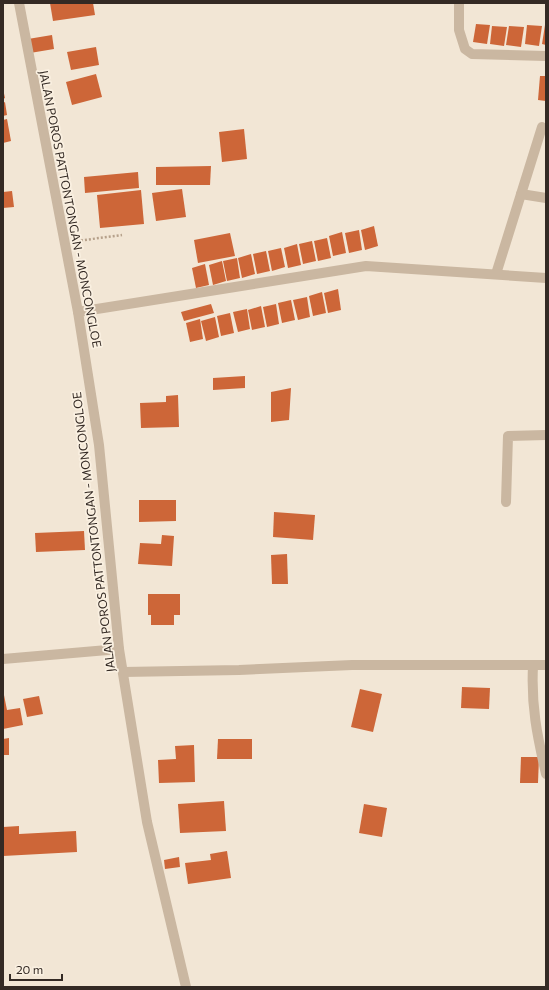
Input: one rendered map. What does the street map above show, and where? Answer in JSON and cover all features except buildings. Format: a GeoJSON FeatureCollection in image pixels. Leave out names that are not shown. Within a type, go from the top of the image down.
{"type":"FeatureCollection","features":[{"type":"Feature","properties":{"kind":"street","name":"JALAN POROS PATTONTONGAN - MONCONGLOE"},"geometry":{"type":"LineString","coordinates":[[19,3],[78,312],[99,445],[119,648],[147,822],[186,987]]}},
{"type":"Feature","properties":{"kind":"street"},"geometry":{"type":"LineString","coordinates":[[459,3],[460,40],[465,49],[472,54],[546,56]]}},
{"type":"Feature","properties":{"kind":"street"},"geometry":{"type":"LineString","coordinates":[[496,274],[542,127]]}},
{"type":"Feature","properties":{"kind":"street"},"geometry":{"type":"LineString","coordinates":[[521,194],[546,198]]}},
{"type":"Feature","properties":{"kind":"street"},"geometry":{"type":"LineString","coordinates":[[78,312],[366,266],[546,278]]}},
{"type":"Feature","properties":{"kind":"street"},"geometry":{"type":"LineString","coordinates":[[506,502],[508,436],[546,435]]}},
{"type":"Feature","properties":{"kind":"street"},"geometry":{"type":"LineString","coordinates":[[3,659],[119,648]]}},
{"type":"Feature","properties":{"kind":"street"},"geometry":{"type":"LineString","coordinates":[[123,672],[239,670],[352,665],[546,665]]}},
{"type":"Feature","properties":{"kind":"street"},"geometry":{"type":"LineString","coordinates":[[532,666],[531,695],[533,715],[546,774]]}},
{"type":"Feature","properties":{"kind":"path"},"geometry":{"type":"LineString","coordinates":[[65,242],[122,235]]}}]}
